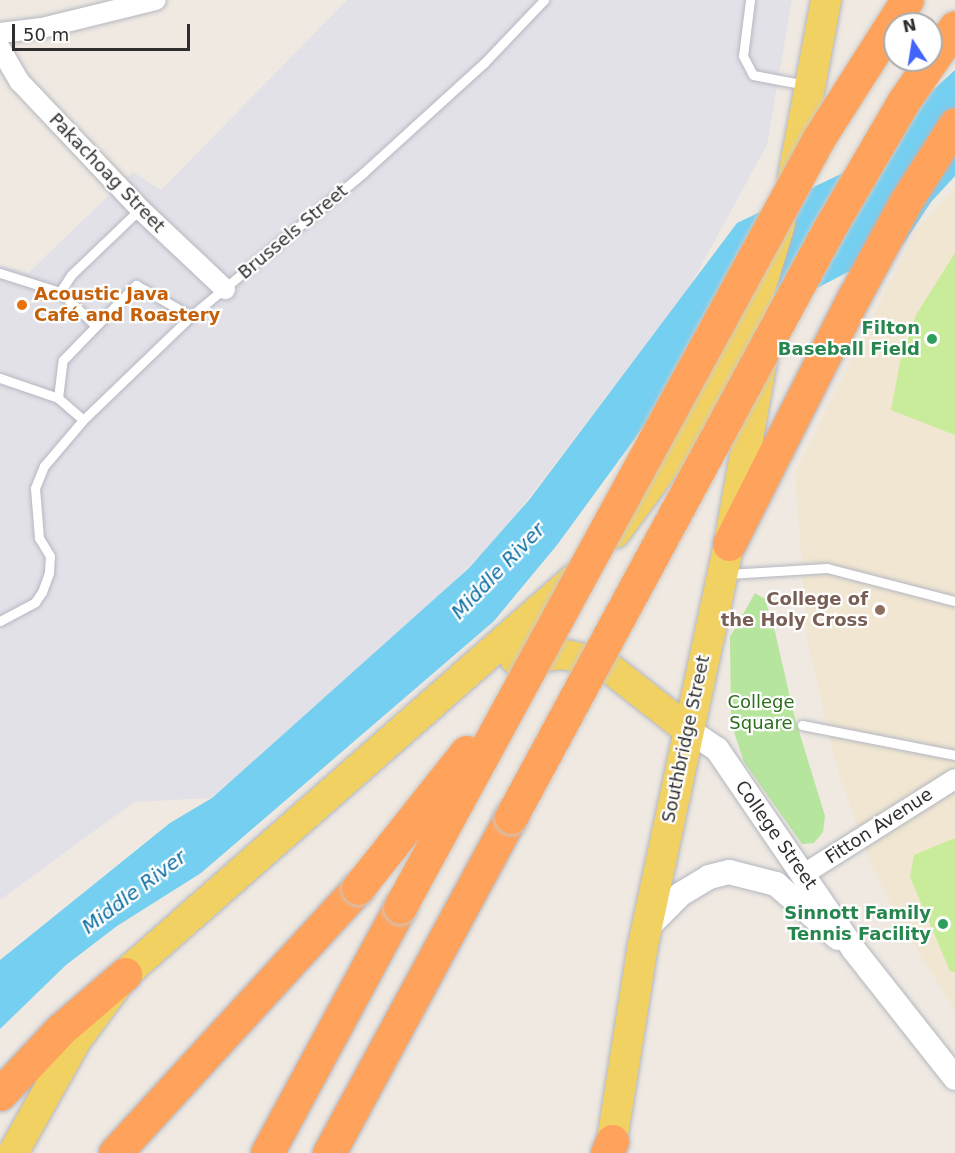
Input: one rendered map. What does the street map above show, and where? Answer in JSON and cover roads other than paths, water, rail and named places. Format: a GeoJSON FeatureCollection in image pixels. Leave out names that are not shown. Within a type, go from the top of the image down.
{"type":"FeatureCollection","features":[{"type":"Feature","properties":{"kind":"highway"},"geometry":{"type":"LineString","coordinates":[[267,1153],[819,138],[907,0]]}},
{"type":"Feature","properties":{"kind":"highway"},"geometry":{"type":"LineString","coordinates":[[329,1153],[868,160],[955,27]]}},
{"type":"Feature","properties":{"kind":"highway"},"geometry":{"type":"LineString","coordinates":[[726,559],[855,295],[906,201],[955,124]]}},
{"type":"Feature","properties":{"kind":"highway"},"geometry":{"type":"LineString","coordinates":[[115,1153],[358,888],[438,789],[547,639]]}},
{"type":"Feature","properties":{"kind":"highway"},"geometry":{"type":"LineString","coordinates":[[0,1094],[60,1030],[125,974]]}},
{"type":"Feature","properties":{"kind":"main road","name":"Southbridge Street"},"geometry":{"type":"LineString","coordinates":[[609,1149],[647,928],[687,729],[726,559],[767,334],[791,183],[826,0]]}},
{"type":"Feature","properties":{"kind":"main road","name":"Southbridge Street"},"geometry":{"type":"LineString","coordinates":[[13,1153],[77,1039],[125,974],[548,605],[605,546],[677,449],[736,344],[768,269],[791,183]]}},
{"type":"Feature","properties":{"kind":"main road"},"geometry":{"type":"LineString","coordinates":[[447,691],[506,663],[530,656],[562,654],[612,670],[687,729]]}},
{"type":"Feature","properties":{"kind":"street"},"geometry":{"type":"LineString","coordinates":[[0,33],[42,28],[156,0]]}},
{"type":"Feature","properties":{"kind":"street","name":"Pakachoag Street"},"geometry":{"type":"LineString","coordinates":[[0,48],[20,82],[140,209],[225,289]]}},
{"type":"Feature","properties":{"kind":"street","name":"College Street"},"geometry":{"type":"LineString","coordinates":[[687,729],[717,749],[854,950],[955,1078]]}},
{"type":"Feature","properties":{"kind":"street","name":"Fitton Avenue"},"geometry":{"type":"LineString","coordinates":[[804,874],[955,779]]}},
{"type":"Feature","properties":{"kind":"street","name":"College Street"},"geometry":{"type":"LineString","coordinates":[[647,928],[681,894],[701,881],[729,872],[744,873],[776,884],[854,950]]}},
{"type":"Feature","properties":{"kind":"lane","name":"Brussels Street"},"geometry":{"type":"LineString","coordinates":[[0,621],[35,602],[50,573],[50,556],[39,538],[35,488],[44,466],[83,420],[191,316],[371,165],[484,63],[544,0]]}},
{"type":"Feature","properties":{"kind":"lane"},"geometry":{"type":"LineString","coordinates":[[750,0],[742,56],[753,75],[810,86]]}},
{"type":"Feature","properties":{"kind":"lane"},"geometry":{"type":"LineString","coordinates":[[60,292],[70,275],[140,209]]}},
{"type":"Feature","properties":{"kind":"lane"},"geometry":{"type":"LineString","coordinates":[[0,273],[60,292],[95,325]]}},
{"type":"Feature","properties":{"kind":"lane"},"geometry":{"type":"LineString","coordinates":[[58,398],[63,360],[136,285],[191,316]]}},
{"type":"Feature","properties":{"kind":"lane"},"geometry":{"type":"LineString","coordinates":[[0,378],[58,398],[83,420]]}},
{"type":"Feature","properties":{"kind":"lane"},"geometry":{"type":"LineString","coordinates":[[726,559],[827,568],[955,601]]}},
{"type":"Feature","properties":{"kind":"lane"},"geometry":{"type":"LineString","coordinates":[[802,725],[955,755]]}},
{"type":"Feature","properties":{"kind":"water","name":"Middle River"},"geometry":{"type":"Polygon","coordinates":[[[955,70],[955,176],[931,202],[904,243],[701,348],[557,545],[494,621],[201,873],[117,926],[66,965],[0,1029],[0,960],[170,823],[212,798],[469,568],[529,500],[737,223],[841,174],[955,70]]]}},
{"type":"Feature","properties":{"kind":"place","name":"Acoustic Java Café and Roastery"},"geometry":{"type":"Point","coordinates":[22,305]}},
{"type":"Feature","properties":{"kind":"place","name":"Filton Baseball Field"},"geometry":{"type":"Point","coordinates":[932,339]}},
{"type":"Feature","properties":{"kind":"place","name":"College of the Holy Cross"},"geometry":{"type":"Point","coordinates":[880,610]}},
{"type":"Feature","properties":{"kind":"place","name":"Sinnott Family Tennis Facility"},"geometry":{"type":"Point","coordinates":[943,924]}},
{"type":"Feature","properties":{"kind":"park label","name":"College Square"},"geometry":{"type":"Point","coordinates":[761,713]}}]}
